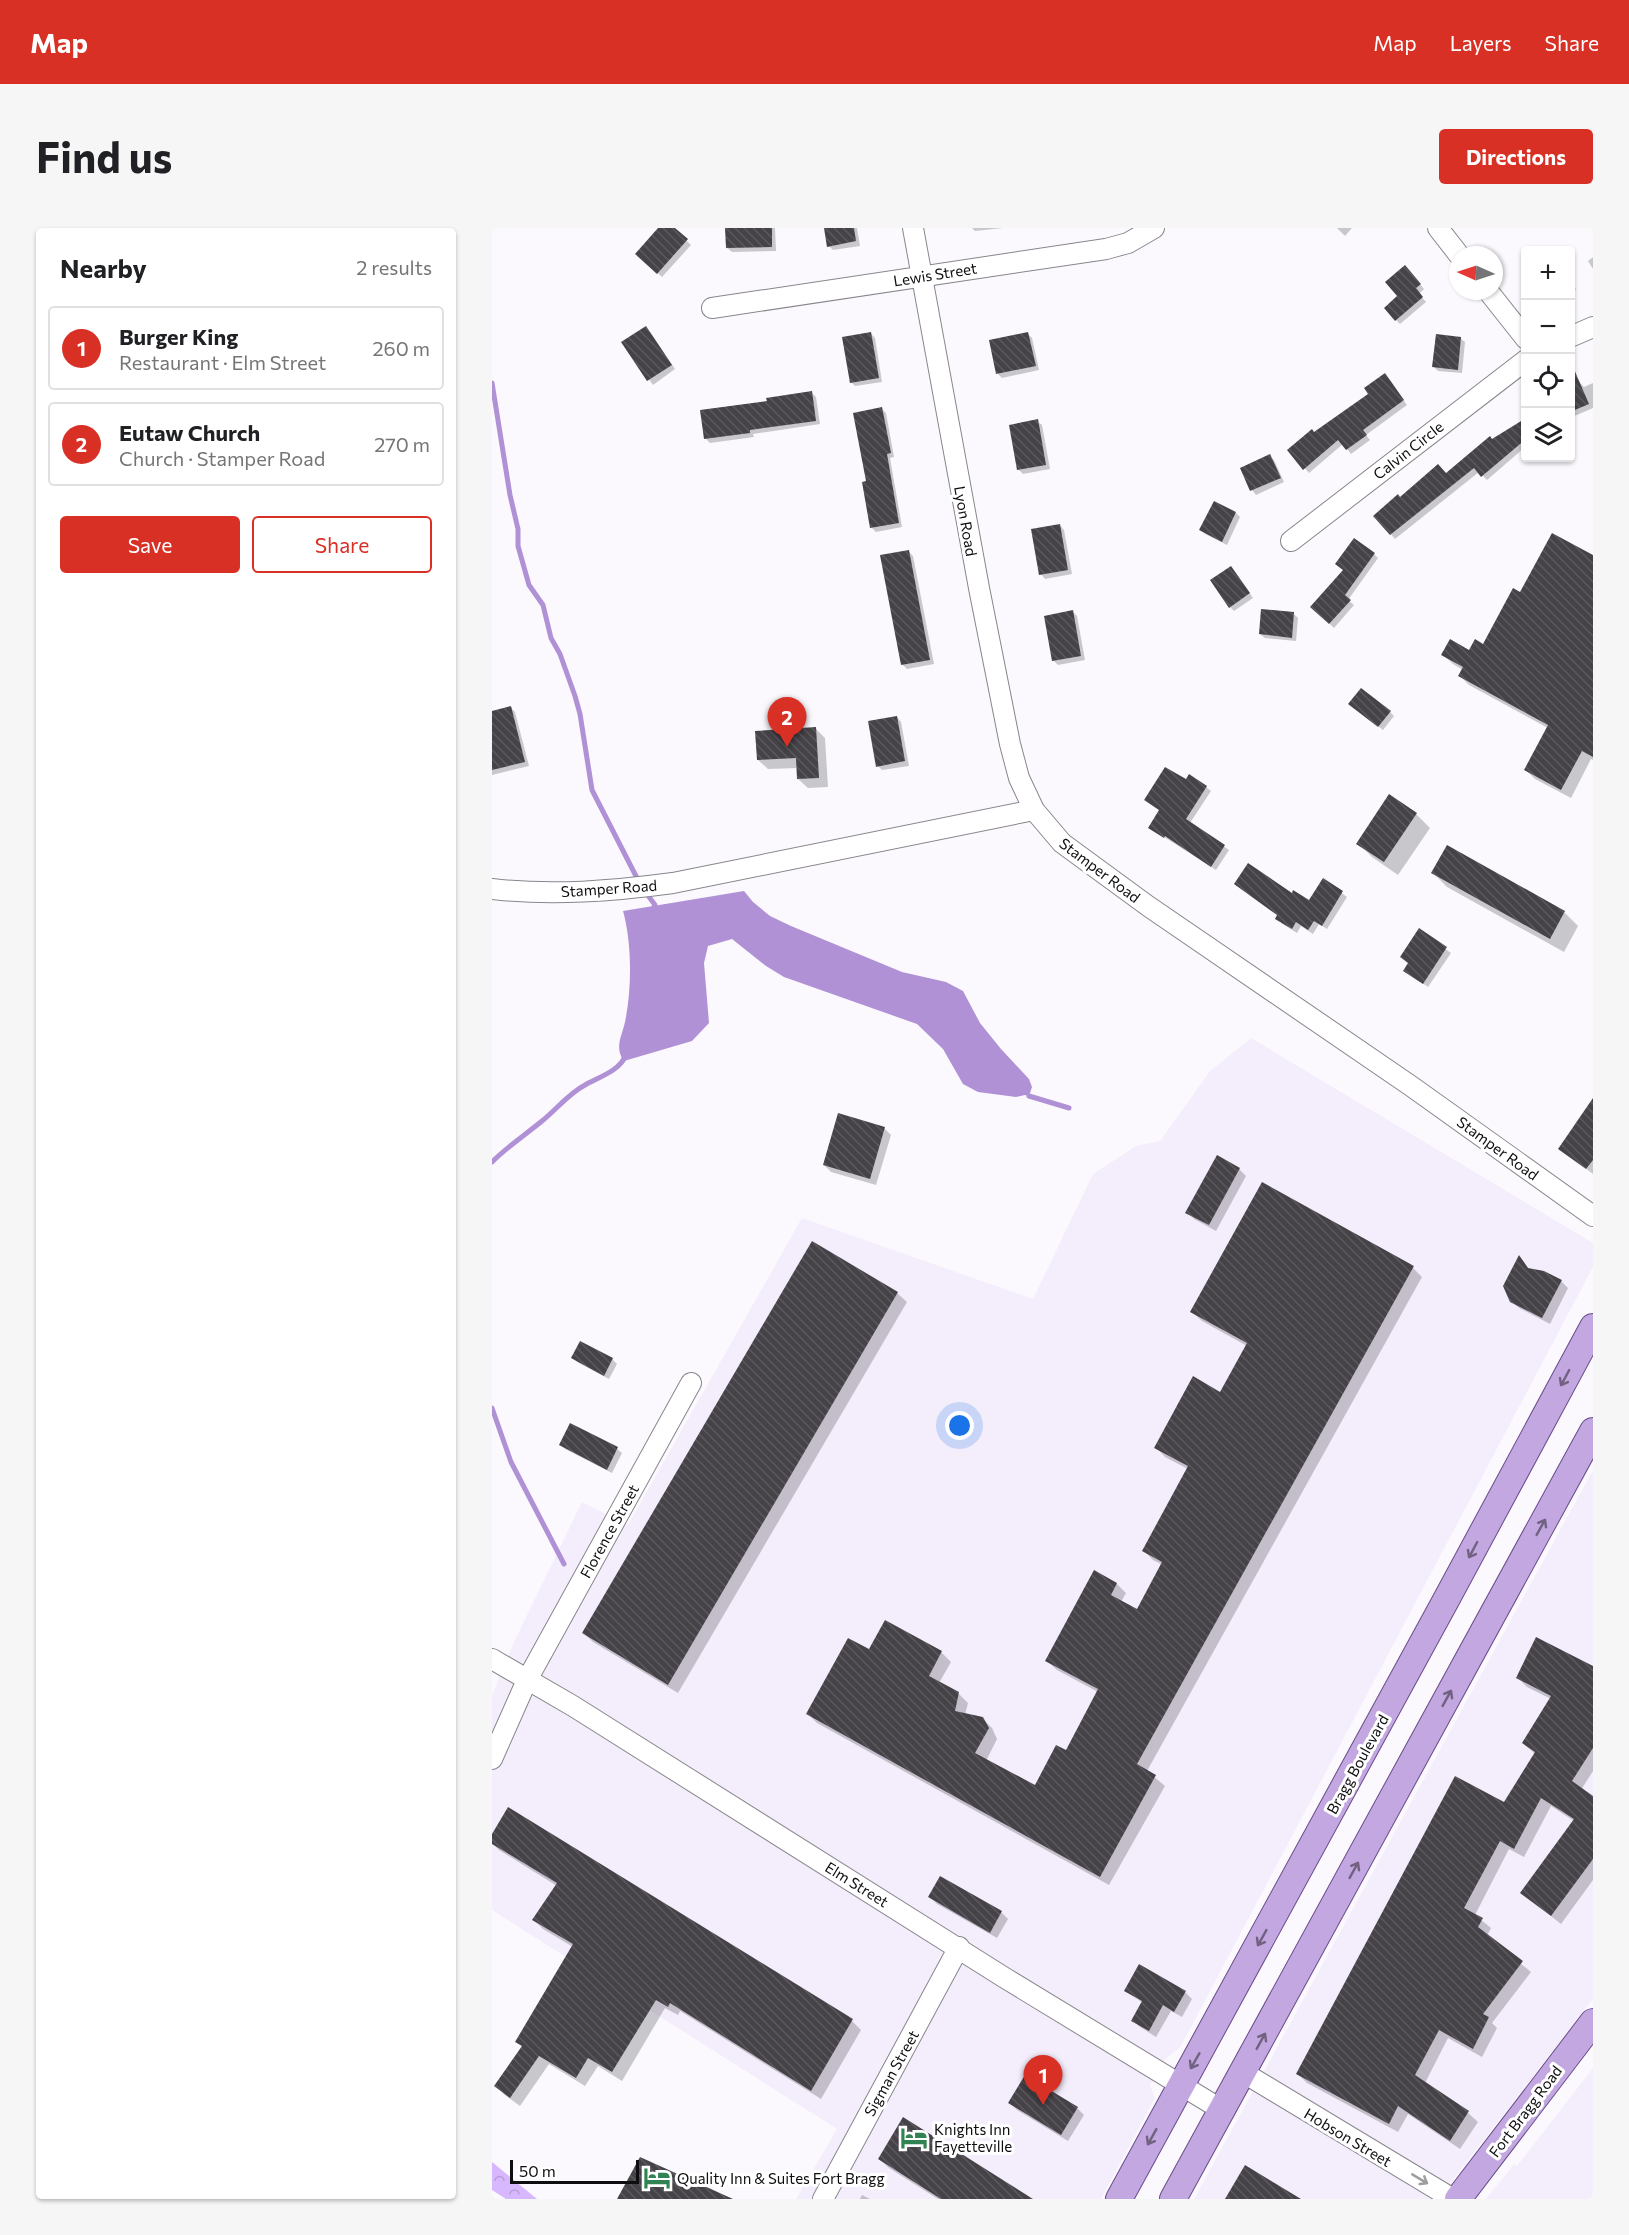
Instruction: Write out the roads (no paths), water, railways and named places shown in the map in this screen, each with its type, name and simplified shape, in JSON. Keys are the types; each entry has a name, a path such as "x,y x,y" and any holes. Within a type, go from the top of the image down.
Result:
{"main road":[{"name":"Bragg Boulevard","path":"1119,2199 1593,1327"},
{"path":"1173,2199 1244,2073 1593,1431"},
{"name":"Fort Bragg Road","path":"1458,2199 1593,2022"}],"street":[{"name":"Lyon Road","path":"913,228 1010,744 1019,778 1034,810"},
{"name":"Lewis Street","path":"712,308 1106,249 1128,243 1154,228"},
{"path":"1438,228 1453,246"},
{"path":"1495,300 1521,333"},
{"path":"1575,335 1593,327"},
{"name":"Calvin Circle","path":"1291,541 1521,364"},
{"name":"Stamper Road","path":"492,889 570,893 673,884 1034,810 1062,843 1148,906 1411,1086 1593,1216"},
{"name":"Florence Street","path":"492,1759 527,1680 691,1383"},
{"name":"Elm Street","path":"492,1659 1222,2110"},
{"name":"Sigman Street","path":"823,2199 959,1947"},
{"name":"Hobson Street","path":"1244,2073 1453,2199"}],"waterway":[{"path":"492,383 510,495 518,529 518,546 529,585 543,605 551,638 560,654 575,696 592,790 639,882"},
{"path":"644,890 655,905 653,909"},
{"path":"492,1162 573,1093 614,1069 625,1056"},
{"path":"1029,1096 1069,1108"},
{"path":"492,1408 511,1462 564,1564"}],"place":[{"name":"Eutaw Church","path":"787,747"},
{"name":"Burger King","path":"1043,2105"},
{"name":"Knights Inn Fayetteville","path":"914,2138"},
{"name":"Quality Inn & Suites Fort Bragg","path":"657,2178"}]}
